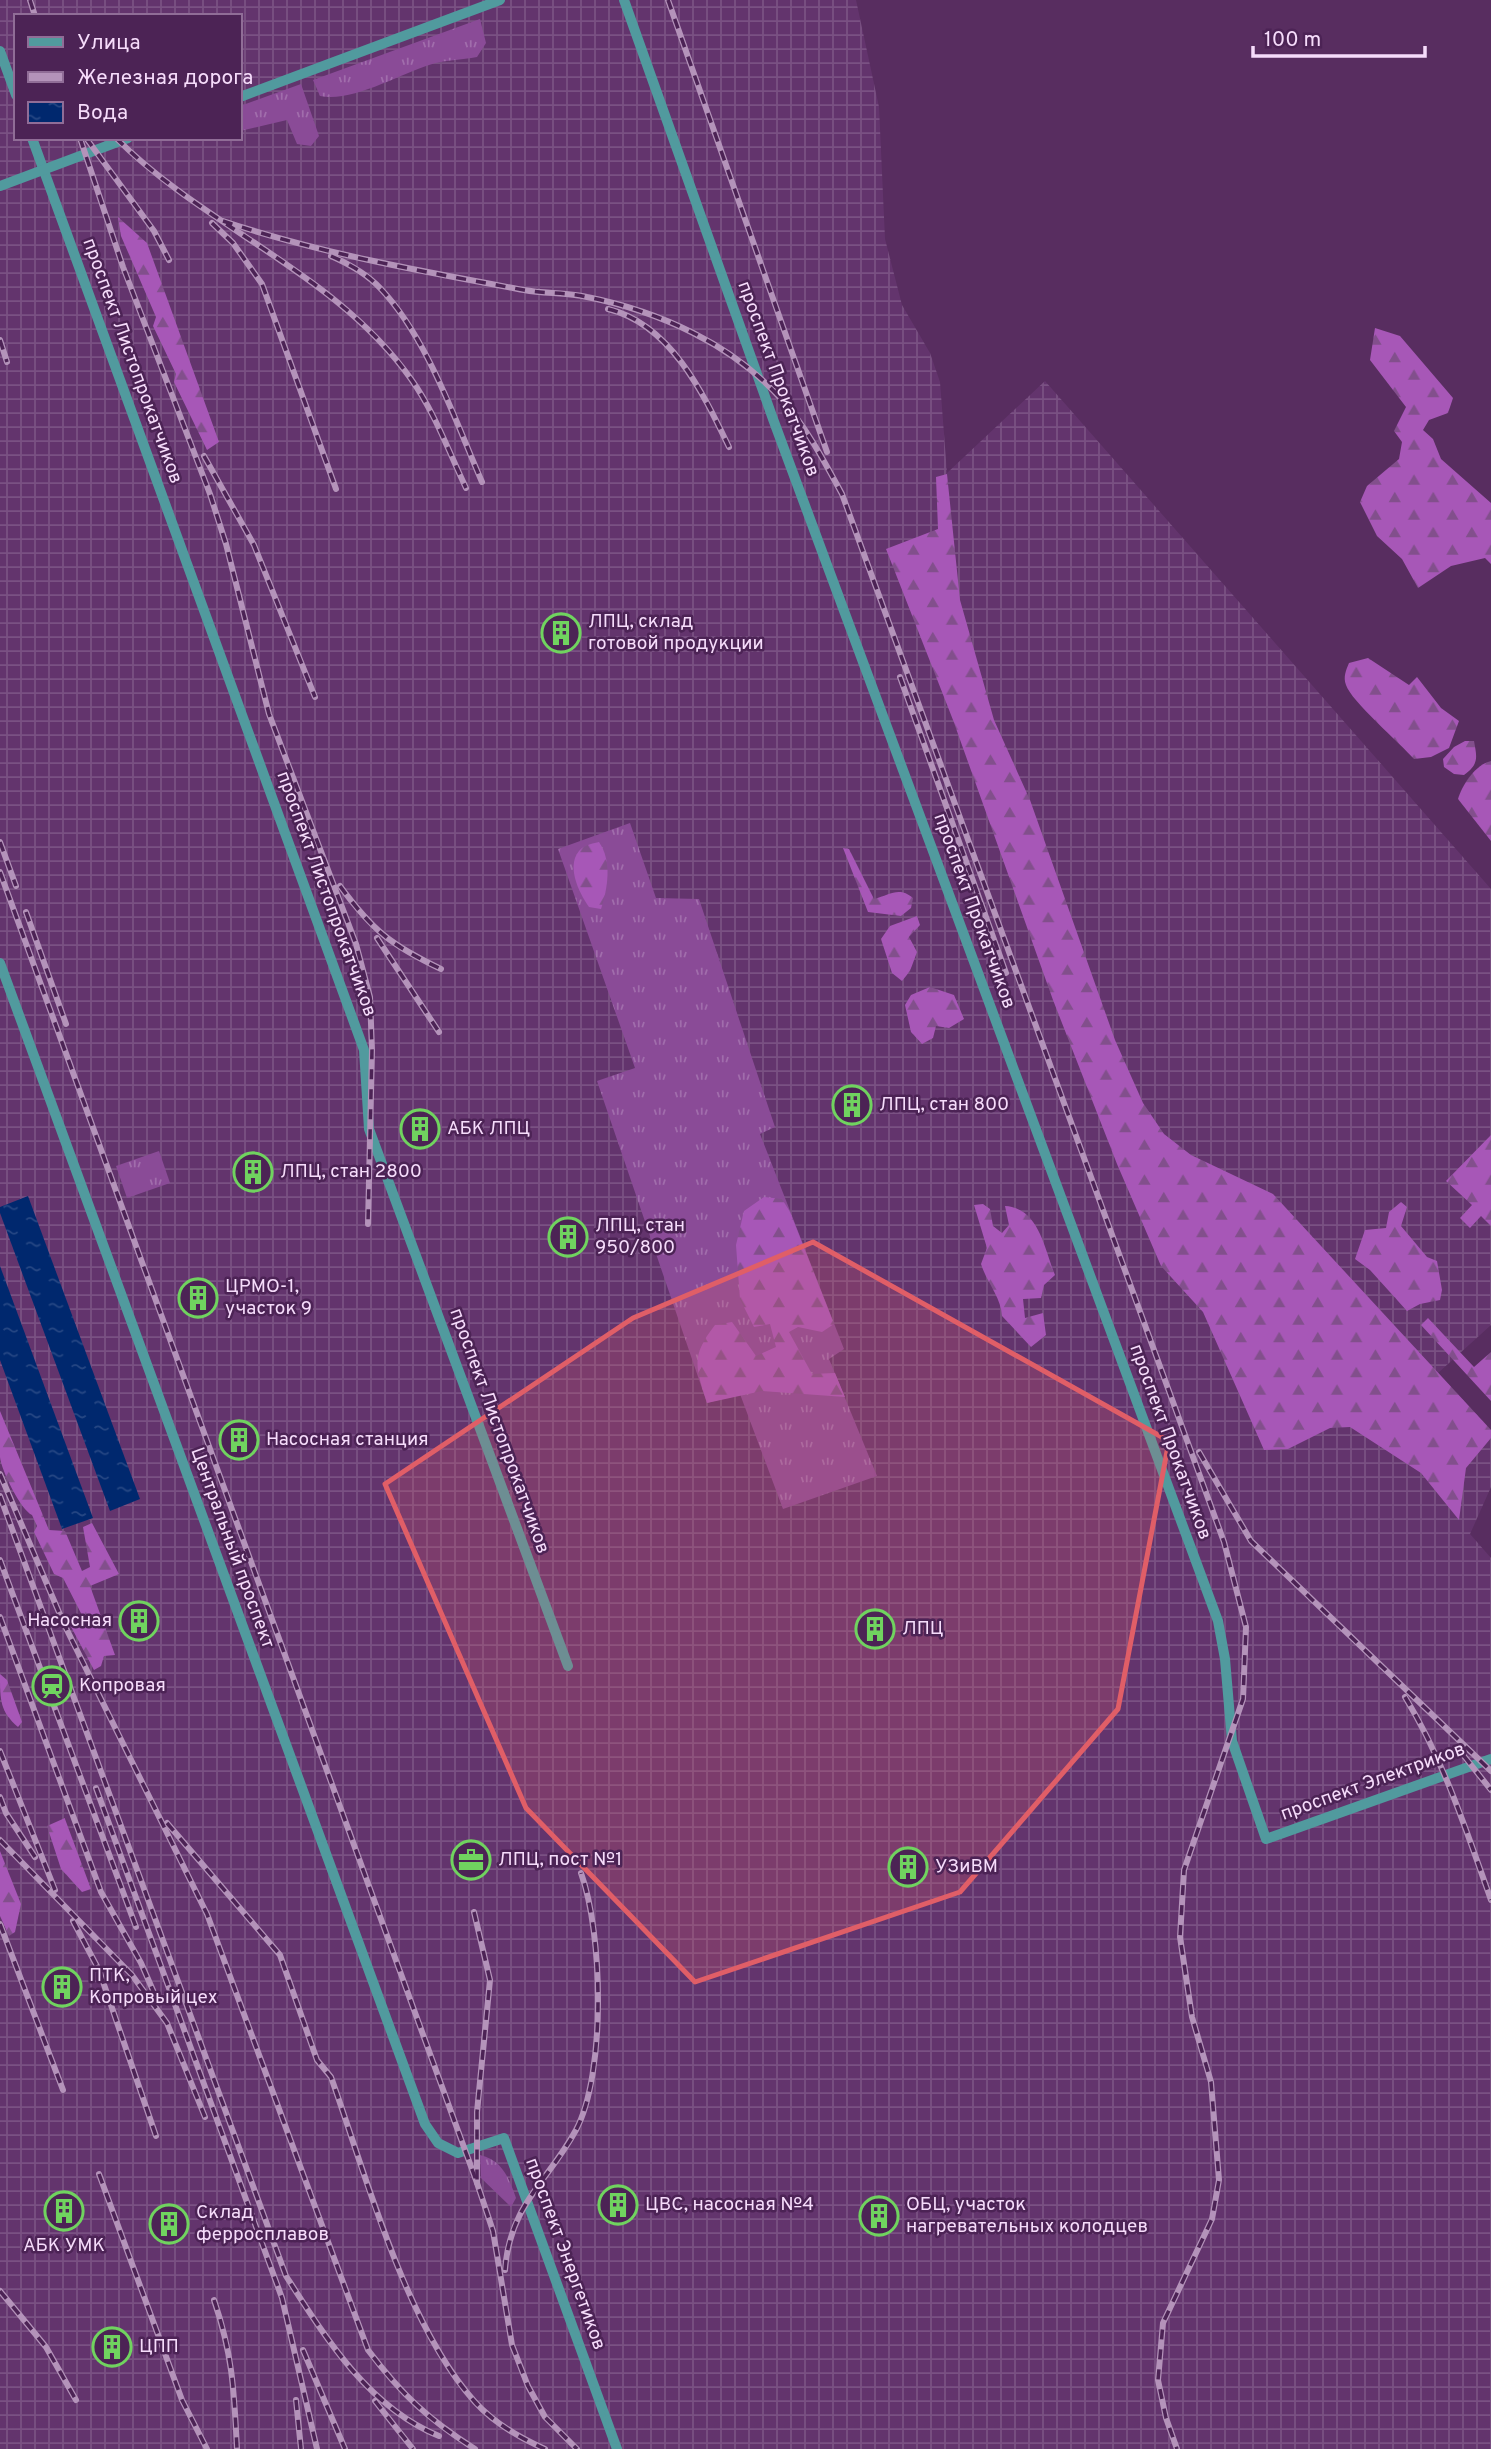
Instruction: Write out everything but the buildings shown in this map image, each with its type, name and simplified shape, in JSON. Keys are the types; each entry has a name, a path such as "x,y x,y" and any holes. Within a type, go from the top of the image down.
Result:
{"street":[{"path":"242,96 500,0"},
{"name":"проспект Прокатчиков","path":"624,0 778,432 1218,1621 1225,1659 1232,1741 1266,1839"},
{"path":"0,51 14,89"},
{"name":"проспект Листопрокатчиков","path":"33,140 364,1050 369,1129 568,1666"},
{"path":"0,186 123,140"},
{"name":"Центральный проспект","path":"0,963 421,2111 438,2143"},
{"name":"проспект Электриков","path":"1266,1839 1491,1759"},
{"name":"проспект Энергетиков","path":"438,2143 458,2153 504,2138 617,2449"}],"highlighted area":[{"path":"813,1242 1169,1441 1118,1709 960,1892 695,1982 526,1808 385,1484 633,1318"}],"shaded area":[{"path":"0,0 856,0 879,107 885,239 902,305 930,353 940,382 947,473 1045,381 1491,889 1491,1325 1438,1373 1491,1430 1491,1487 1470,1534 1491,1558 1491,2449 0,2449"}],"green space":[{"path":"480,19 486,43 477,57 429,65 360,92 332,97 320,96 313,80"},
{"path":"301,84 319,136 311,146 297,144 287,120 242,131 242,105"},
{"path":"118,217 147,243 219,442 207,450 174,382 176,374 153,326 156,317 121,236"},
{"path":"1375,328 1400,336 1453,398 1448,413 1429,420 1423,430 1433,439 1441,459 1491,503 1491,564 1485,558 1451,566 1418,588 1402,559 1377,536 1360,502 1367,486 1399,459 1402,442 1394,431 1406,407 1370,360"},
{"path":"947,474 960,600 994,720 1030,800 1115,1040 1143,1103 1164,1134 1191,1155 1273,1194 1491,1430 1491,1438 1466,1468 1459,1520 1421,1473 1350,1427 1330,1428 1288,1449 1264,1450 1203,1312 1161,1266 1117,1164 1053,1000 953,720 886,549 938,529 936,477"},
{"path":"1368,658 1409,685 1417,677 1441,708 1459,721 1449,748 1431,757 1414,759 1357,701 1346,685 1346,671 1349,663"},
{"path":"1465,741 1474,741 1475,764 1464,775 1454,774 1444,767 1443,759 1454,747"},
{"path":"1491,761 1491,841 1458,799 1470,776 1480,766"},
{"path":"630,823 656,898 699,899 775,1127 760,1134 844,1349 829,1359 877,1476 783,1509 740,1394 707,1403 597,1081 635,1068 558,849"},
{"path":"599,842 606,857 608,874 601,909 589,907 581,894 574,870 574,862 582,848"},
{"path":"843,848 849,849 874,899 894,892 908,894 913,898 911,908 901,916 868,912"},
{"path":"917,916 920,925 909,937 917,952 910,971 902,981 892,973 881,939 890,926"},
{"path":"930,987 954,995 964,1019 949,1028 936,1026 933,1038 922,1044 911,1032 905,1005 911,995"},
{"path":"1491,1135 1491,1226 1481,1216 1470,1228 1460,1218 1472,1205 1446,1181"},
{"path":"159,1151 170,1183 127,1198 116,1166"},
{"path":"764,1197 782,1199 790,1212 834,1324 822,1332 798,1327 789,1332 812,1374 835,1373 845,1397 762,1391 707,1403 698,1362 702,1346 715,1325 732,1322 756,1356 776,1347 770,1324 754,1327 740,1299 736,1245 744,1211"},
{"path":"1401,1202 1407,1207 1401,1226 1427,1257 1437,1261 1442,1290 1440,1300 1420,1304 1407,1311 1370,1270 1355,1259 1365,1230 1386,1228 1389,1212"},
{"path":"983,1204 990,1209 993,1226 1002,1233 1009,1225 1005,1206 1026,1214 1039,1231 1055,1275 1044,1285 1041,1298 1023,1299 1025,1318 1043,1313 1046,1335 1031,1347 1002,1316 981,1264 987,1248 974,1205"},
{"path":"1428,1318 1474,1367 1491,1352 1491,1401 1421,1325"},
{"path":"0,1411 49,1530 65,1531 82,1571 90,1567 83,1527 92,1523 119,1574 90,1586 115,1655 104,1656 101,1666 94,1670 69,1623 87,1625 63,1578 54,1574 34,1532 37,1526 32,1515 17,1498 4,1471 0,1457"},
{"path":"0,1674 7,1680 22,1722 18,1727 2,1705"},
{"path":"65,1818 91,1889 82,1892 61,1869 47,1826"},
{"path":"0,1851 21,1904 15,1932 9,1936 0,1916"},
{"path":"480,2155 494,2161 507,2177 516,2198 511,2207 481,2178"}],"water":[{"path":"28,1196 140,1499 110,1511 0,1213 0,1207"},
{"path":"0,1266 93,1518 62,1529 0,1360"}],"railway":[{"path":"30,0 34,14"},
{"path":"668,0 827,452"},
{"path":"81,140 123,267 210,494 226,544 269,714 356,944 370,997 372,1050 368,1224"},
{"path":"87,140 154,231 169,260"},
{"path":"118,140 151,170 190,199 346,309 380,342 419,391 466,488"},
{"path":"223,221 296,243 372,261 524,290 587,297 641,311 667,321 717,346 762,380 799,422 842,494 1224,1542 1246,1627 1243,1699 1184,1870 1180,1937 1192,2017 1211,2082 1219,2180 1212,2219 1163,2323 1158,2380 1166,2418 1177,2449"},
{"path":"212,223 233,243 262,284 336,489"},
{"path":"331,256 357,269 375,283 412,330 450,406 482,482"},
{"path":"608,309 630,317 650,330 683,364 729,447"},
{"path":"0,340 7,362"},
{"path":"204,456 254,545 315,697"},
{"path":"900,677 1006,973"},
{"path":"0,842 16,886"},
{"path":"0,872 477,2183"},
{"path":"340,886 373,926 396,944 441,969"},
{"path":"26,912 66,1024"},
{"path":"377,938 439,1032"},
{"path":"1199,1452 1251,1541 1491,1771"},
{"path":"0,1474 64,1624 207,1914 368,2350 417,2405 475,2449"},
{"path":"0,1496 286,2276 333,2346 370,2389 414,2423 439,2436"},
{"path":"0,1560 136,1927"},
{"path":"0,1617 101,1892 141,1963 155,1995"},
{"path":"1405,1697 1443,1771 1491,1900"},
{"path":"0,1751 55,1890"},
{"path":"1464,1756 1491,1790"},
{"path":"96,1788 282,2298 317,2449"},
{"path":"0,1797 6,1813 35,1857"},
{"path":"167,1823 280,1955 317,2060 331,2077 373,2202 408,2291 450,2370 475,2402 498,2423 545,2449"},
{"path":"0,1840 132,1975 167,2023 205,2117"},
{"path":"505,2270 514,2228 532,2195 576,2130 586,2105 593,2074 597,2040 597,1966 594,1931 581,1873"},
{"path":"474,1912 490,1980 477,2112 477,2183 493,2231 512,2345 528,2386 545,2417 577,2449"},
{"path":"73,1921 99,1970 156,2136"},
{"path":"0,1924 63,2090"},
{"path":"99,2174 182,2400 207,2449"},
{"path":"0,2291 46,2347 76,2400"},
{"path":"214,2300 229,2356 237,2449"},
{"path":"303,2350 345,2449"},
{"path":"296,2400 301,2449"},
{"path":"375,2401 413,2449"}],"place":[{"name":"ЛПЦ, склад готовой продукции","path":"561,633"},
{"name":"ЛПЦ, стан 800","path":"852,1105"},
{"name":"АБК ЛПЦ","path":"420,1129"},
{"name":"ЛПЦ, стан 2800","path":"253,1172"},
{"name":"ЛПЦ, стан 950/800","path":"568,1237"},
{"name":"ЦРМО-1, участок 9","path":"198,1298"},
{"name":"Насосная станция","path":"239,1440"},
{"name":"Насосная","path":"139,1621"},
{"name":"ЛПЦ","path":"875,1629"},
{"name":"Копровая","path":"52,1686"},
{"name":"ЛПЦ, пост №1","path":"471,1860"},
{"name":"УЗиВМ","path":"908,1867"},
{"name":"ПТК, Копровый цех","path":"62,1987"},
{"name":"ЦВС, насосная №4","path":"618,2205"},
{"name":"АБК УМК","path":"64,2211"},
{"name":"ОБЦ, участок нагревательных колодцев","path":"879,2216"},
{"name":"Склад ферросплавов","path":"169,2224"},
{"name":"ЦПП","path":"112,2347"}]}
